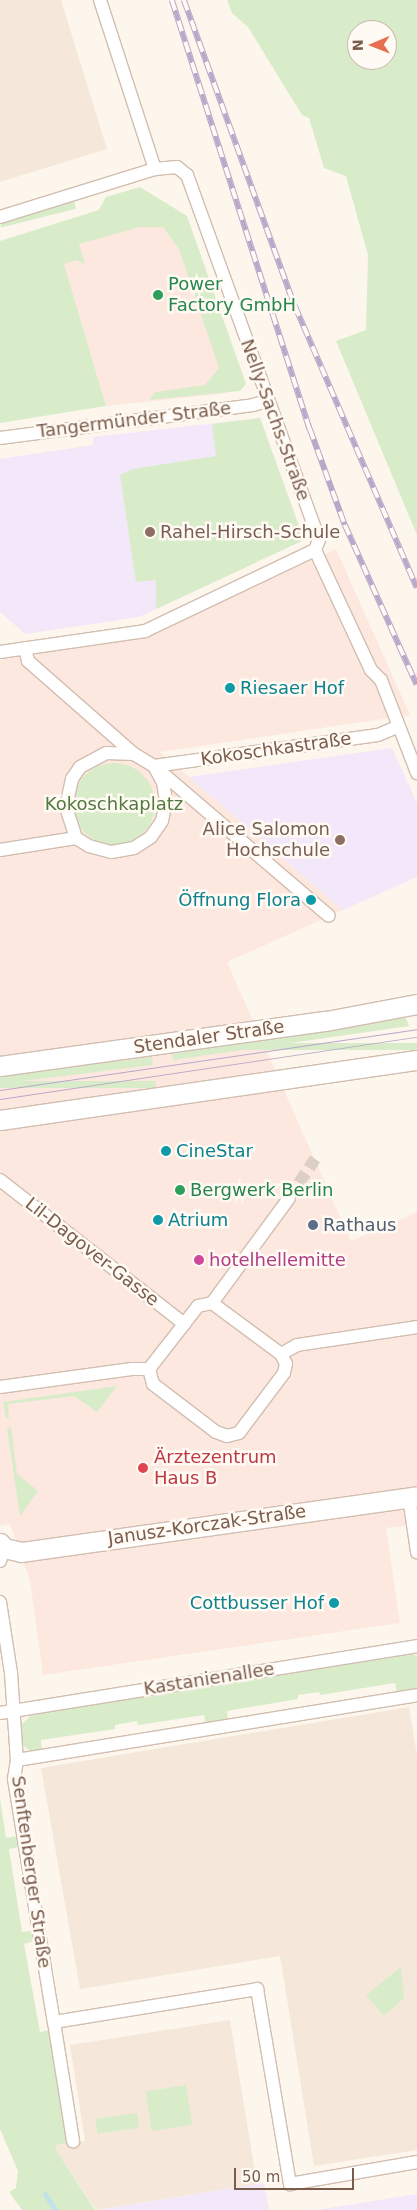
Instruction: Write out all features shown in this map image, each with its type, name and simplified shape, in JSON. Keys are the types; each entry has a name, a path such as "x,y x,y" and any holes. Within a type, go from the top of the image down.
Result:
{"main road":[{"name":"Stendaler Straße","path":"0,1066 326,1021 417,1004"},
{"path":"0,1120 417,1060"},
{"name":"Janusz-Korczak-Straße","path":"1,1551 20,1552 413,1496"}],"street":[{"path":"100,0 155,169"},
{"name":"Nelly-Sachs-Straße","path":"0,217 155,169 177,167 187,175 267,401 319,540 315,550 370,670 381,680 393,707 397,728 417,773"},
{"name":"Tangermünder Straße","path":"0,438 253,405 267,401"},
{"path":"0,652 145,631 315,550"},
{"path":"25,648 28,661 134,754 154,766 330,916"},
{"name":"Kokoschkastraße","path":"154,766 378,734 397,728"},
{"path":"76,838 66,807 72,779 80,767 106,753 134,754"},
{"path":"0,850 76,838 90,846 111,852 134,848 151,837 162,821 166,802 163,782 154,766"},
{"name":"Lil-Dagover-Gasse","path":"0,1180 184,1324"},
{"path":"212,1303 281,1354 286,1364 284,1373 240,1434 227,1436 216,1432 152,1384 149,1370 198,1306 212,1303 289,1198"},
{"path":"281,1354 297,1345 417,1327"},
{"path":"0,1387 132,1369 149,1370"},
{"path":"413,1496 417,1552"},
{"name":"Senftenberger Straße","path":"0,1602 6,1712 17,1760 14,1779 73,2141"},
{"name":"Kastanienallee","path":"6,1712 417,1646"},
{"path":"17,1760 417,1695"},
{"path":"54,2022 257,1988 290,2184 417,2162"}],"shaded area":[{"path":"0,0 61,0 107,149 0,182"},
{"path":"167,202 227,393 106,406 56,237"},
{"name":"Rahel-Hirsch-Schule","path":"260,418 304,540 139,617 25,634 0,612 0,459 93,445 93,437"},
{"path":"336,549 410,715 160,752 343,910 227,962 351,1241 417,1212 417,1524 386,1528 400,1623 43,1675 30,1580 10,1524 0,1526 0,660 148,636"},
{"name":"Alice Salomon Hochschule","path":"392,748 417,803 417,877 343,910 189,777"},
{"path":"409,1707 417,1755 417,2150 314,2166 280,1956 80,1989 41,1768"},
{"path":"230,2020 257,2184 96,2210 57,2153 56,2145 85,2141 70,2045"},
{"path":"264,2183 269,2210 98,2210 257,2184"},
{"path":"417,2194 417,2210 316,2210"}],"green space":[{"path":"227,0 417,0 417,535 336,341 366,330 368,255 346,176 324,168 309,118 302,115 248,27 232,13"},
{"path":"140,187 187,216 246,384 240,391 149,400 155,392 205,385 219,368 179,249 163,227 140,227 79,244 85,264 76,260 64,264 106,406 0,423 0,241 99,210 106,197"},
{"path":"74,201 76,209 1,227 0,219"},
{"path":"260,418 304,540 156,609 156,580 136,582 120,475 133,469 216,456 212,424"},
{"name":"Kokoschkaplatz","path":"114,763 130,766 143,775 152,788 155,804 152,820 143,833 130,842 114,845 98,842 85,833 76,820 73,804 76,788 85,775 98,766"},
{"path":"404,1013 409,1026 173,1060 172,1054 337,1030"},
{"path":"172,1043 417,1043 417,1050 172,1050"},
{"path":"152,1057 153,1065 0,1084 0,1076"},
{"path":"0,1081 156,1081 156,1088 0,1088"},
{"path":"117,1386 97,1412 74,1396 8,1404 9,1418 6,1418 3,1402"},
{"path":"11,1427 17,1474 38,1491 20,1516 7,1428"},
{"path":"413,1654 417,1656 417,1689 397,1693 395,1683 320,1695 319,1692 298,1695 298,1699 227,1711 228,1721 206,1724 204,1715 138,1725 137,1721 115,1725 115,1729 41,1740 42,1751 30,1751 21,1744 21,1725 31,1715"},
{"path":"0,1799 6,1838 17,1836 19,1847 9,1849 22,1932 32,1931 34,1941 24,1944 40,2032 49,2030 72,2143 56,2145 57,2152 95,2210 22,2210 9,2192 16,2188 18,2171 0,2129"},
{"path":"401,1967 404,1998 384,2016 366,1995"},
{"path":"186,2085 192,2125 152,2131 146,2091"},
{"path":"137,2113 139,2128 97,2134 95,2119"}],"waterway":[{"path":"45,2194 55,2210"}],"tunnel":[{"path":"289,1198 315,1159"}],"tram line":[{"path":"0,1090 417,1029"},
{"path":"0,1099 417,1037"}],"railway":[{"path":"172,0 310,429 345,525 417,685"},
{"path":"184,0 295,306 417,588"}],"place":[{"name":"Power Factory GmbH","path":"158,295"},
{"name":"Rahel-Hirsch-Schule","path":"150,532"},
{"name":"Riesaer Hof","path":"230,688"},
{"name":"Alice Salomon Hochschule","path":"340,840"},
{"name":"Öffnung Flora","path":"311,900"},
{"name":"CineStar","path":"166,1151"},
{"name":"Bergwerk Berlin","path":"180,1190"},
{"name":"Atrium","path":"158,1220"},
{"name":"Rathaus","path":"313,1225"},
{"name":"hotelhellemitte","path":"199,1260"},
{"name":"Ärztezentrum Haus B","path":"143,1468"},
{"name":"Cottbusser Hof","path":"334,1603"}]}
